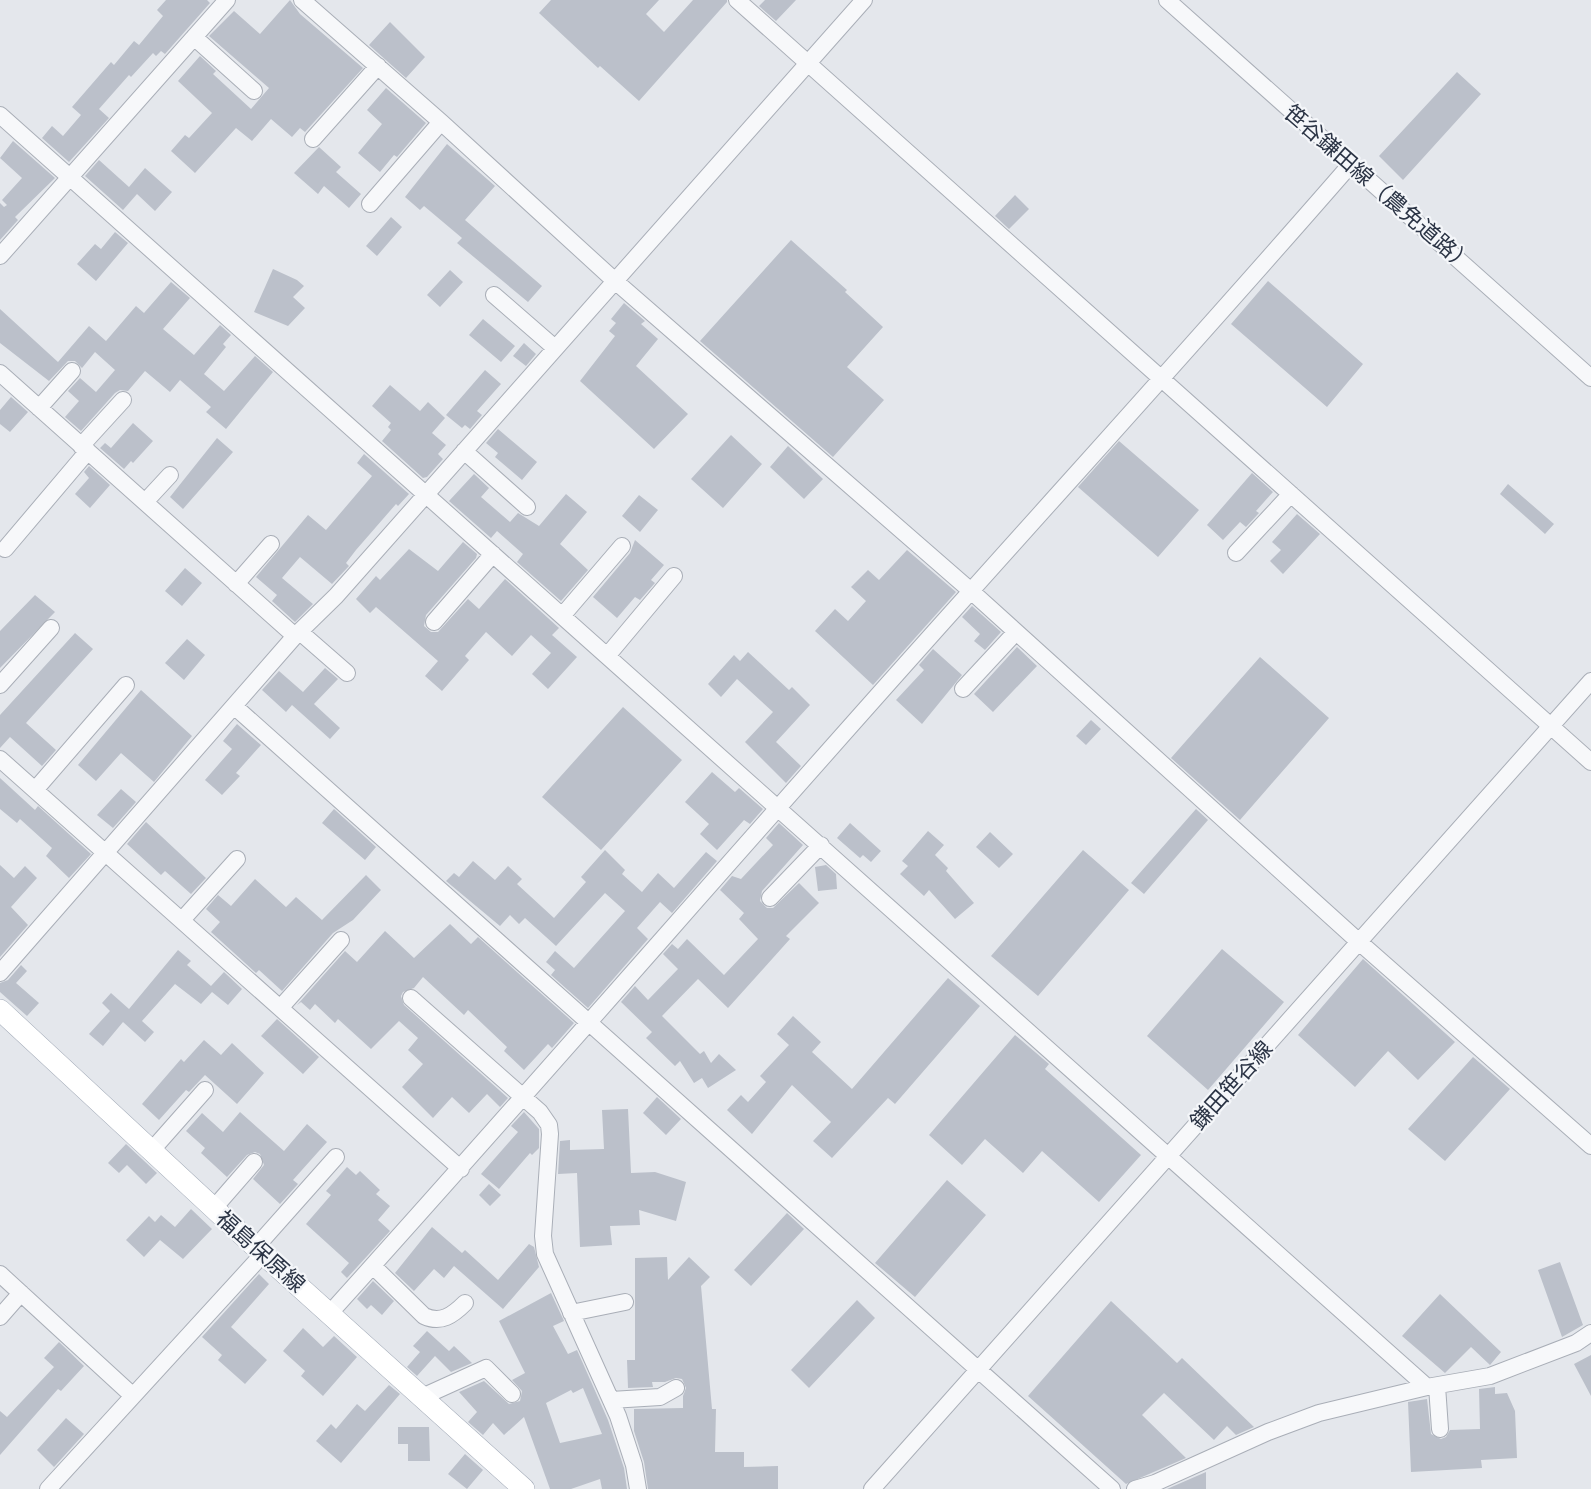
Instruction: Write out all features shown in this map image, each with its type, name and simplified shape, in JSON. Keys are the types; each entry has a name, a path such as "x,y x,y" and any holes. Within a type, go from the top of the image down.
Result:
{"main road":[{"name":"福島保原線","path":"0,1010 259,1250 524,1489"}],"street":[{"path":"0,256 227,0"},
{"path":"302,0 615,280 970,591 1358,941 1591,1146"},
{"path":"737,0 1591,762"},
{"path":"0,974 297,634 336,596 864,0"},
{"name":"笹谷鎌田線（農免道路）","path":"1167,0 1591,378"},
{"path":"194,37 254,91"},
{"path":"313,139 378,66"},
{"path":"0,115 1168,1156 1432,1386 1440,1429"},
{"path":"370,204 441,122"},
{"path":"330,1313 590,1024 970,591 1163,380 1351,164"},
{"path":"494,295 555,348"},
{"path":"39,408 72,371"},
{"path":"2,380 85,448 236,584 347,673"},
{"path":"5,549 123,399"},
{"path":"464,451 527,507"},
{"path":"145,502 170,475"},
{"path":"1236,553 1291,494"},
{"path":"236,584 271,544"},
{"path":"562,616 621,546"},
{"path":"434,622 493,554"},
{"path":"607,656 674,576"},
{"path":"0,685 51,628"},
{"path":"963,689 1016,632"},
{"name":"鎌田笹谷線","path":"872,1489 1591,681"},
{"path":"35,790 126,686"},
{"path":"234,706 1112,1489"},
{"path":"0,759 461,1169"},
{"path":"770,898 820,845"},
{"path":"182,920 237,859"},
{"path":"281,1008 341,940"},
{"path":"411,998 540,1112 550,1129 543,1243 547,1261 611,1400 634,1465 638,1489"},
{"path":"152,1150 205,1090"},
{"path":"48,1489 133,1396 259,1250 336,1156"},
{"path":"214,1208 254,1162"},
{"path":"373,1266 424,1316 433,1320 447,1317 465,1303"},
{"path":"0,1274 133,1396"},
{"path":"0,1317 21,1293"},
{"path":"572,1313 625,1302"},
{"path":"1135,1489 1159,1485 1268,1432 1319,1413 1503,1372 1576,1343 1591,1333"},
{"path":"422,1396 486,1368 513,1394"},
{"path":"611,1400 660,1397 676,1388"}],"building":[{"path":"166,0 207,0 210,3 165,54 161,51 156,56 153,53 131,77 129,75 99,109 109,118 69,162 42,138 52,126 63,136 81,115 72,107 111,62 114,65 134,41 139,45 163,16 157,10"},
{"path":"290,0 300,14 363,68 305,132 300,128 292,137 271,119 252,141 236,128 195,173 171,151 185,135 189,138 212,113 178,81 200,56 216,71 213,74 251,109 269,88 209,36 234,11 260,34"},
{"path":"551,0 659,0 646,14 664,32 693,0 727,0 727,2 639,101 600,66 598,68 539,13"},
{"path":"765,0 796,0 776,21 759,6"},
{"path":"390,22 425,57 406,78 369,45"},
{"path":"1457,72 1481,94 1403,180 1379,156"},
{"path":"386,88 426,123 397,157 394,155 380,172 358,153 382,124 367,110"},
{"path":"13,141 55,178 15,217 18,220 0,240 0,203 4,207 7,205 2,200 22,178 0,158"},
{"path":"447,144 495,186 465,220 542,286 528,302 457,243 462,238 424,206 420,210 405,197"},
{"path":"319,147 341,167 336,172 361,194 349,208 324,186 318,194 294,173"},
{"path":"99,160 129,187 145,168 172,192 155,211 137,194 123,210 85,176"},
{"path":"1015,195 1029,209 1009,229 995,216"},
{"path":"391,217 402,227 377,256 366,246"},
{"path":"115,232 128,243 96,281 77,264 95,244 101,249"},
{"path":"791,240 847,290 845,292 883,327 847,367 884,400 833,457 700,341"},
{"path":"273,269 297,280 304,286 293,297 305,308 288,326 254,312"},
{"path":"450,270 463,282 440,307 427,295"},
{"path":"1268,281 1363,364 1327,407 1231,324"},
{"path":"171,282 190,298 163,329 194,355 220,325 231,335 223,344 226,347 204,374 224,391 255,356 273,372 226,429 206,412 211,407 180,380 170,392 145,371 128,391 120,390 115,393 81,431 65,417 79,401 68,391 80,378 96,392 115,370 95,352 82,368 75,361 68,361 49,381 0,343 0,309 58,362 89,326 106,341 136,306 144,313"},
{"path":"624,303 645,321 641,324 658,339 636,366 688,414 654,449 580,381 615,336 609,331 616,323 611,319"},
{"path":"483,319 515,346 501,362 469,335"},
{"path":"524,343 536,354 526,366 513,356"},
{"path":"485,370 501,384 477,411 482,415 470,429 465,425 462,428 446,415"},
{"path":"390,385 420,411 428,402 445,418 432,433 446,445 438,454 443,459 427,477 423,478 382,441 391,430 388,427 391,423 372,406"},
{"path":"11,397 28,412 10,432 0,424 0,410"},
{"path":"133,423 153,441 133,463 131,461 124,469 100,448 105,443 111,448"},
{"path":"498,429 537,462 522,480 495,457 498,453 486,443"},
{"path":"731,435 762,464 723,508 691,479"},
{"path":"217,438 233,452 183,509 170,497"},
{"path":"1119,441 1199,510 1158,557 1078,487"},
{"path":"788,446 823,479 804,499 770,467"},
{"path":"364,454 409,494 398,506 396,504 356,550 346,563 349,566 332,584 300,557 282,578 313,604 295,622 272,601 277,595 256,577 308,515 326,530 372,476 357,463"},
{"path":"89,466 110,485 90,508 75,494 89,478 84,472"},
{"path":"1252,473 1273,492 1256,511 1259,513 1246,527 1240,522 1223,540 1207,525"},
{"path":"474,474 489,488 481,497 510,522 518,513 539,526 566,494 587,512 560,544 588,570 561,601 517,562 523,554 497,531 491,538 449,501"},
{"path":"1508,484 1554,524 1545,534 1500,494"},
{"path":"639,495 658,510 640,532 622,516"},
{"path":"1297,514 1320,534 1283,574 1270,561 1281,550 1272,542"},
{"path":"635,540 664,565 651,580 655,583 640,600 635,597 617,618 593,597 630,553"},
{"path":"463,542 477,554 476,558 426,615 424,626 431,632 438,632 468,599 479,609 505,579 559,628 552,635 577,657 548,689 532,674 551,653 531,635 512,656 486,632 465,656 469,660 442,691 425,676 438,661 376,607 370,613 356,599 376,576 380,580 409,549 438,571"},
{"path":"907,550 956,592 873,685 815,631 835,609 848,621 866,601 851,587 868,570 879,580"},
{"path":"185,568 202,583 182,606 165,591"},
{"path":"35,595 55,612 0,668 0,631"},
{"path":"972,606 1001,632 985,650 974,641 980,634 962,617"},
{"path":"75,633 93,649 26,723 56,750 42,766 10,737 0,748 0,715"},
{"path":"187,639 205,655 184,680 165,663"},
{"path":"1017,647 1037,666 993,712 974,694"},
{"path":"933,649 962,675 922,724 896,700 924,670 919,665"},
{"path":"748,652 789,690 792,687 810,705 776,742 801,766 786,783 745,742 773,712 737,679 721,697 708,684 734,655 740,661"},
{"path":"1260,657 1329,718 1240,820 1171,758"},
{"path":"325,668 338,679 314,704 340,728 330,739 292,705 286,712 262,690 279,671 303,692"},
{"path":"141,690 192,736 154,782 121,753 96,781 78,765"},
{"path":"623,707 682,760 601,850 542,797"},
{"path":"1091,720 1101,729 1086,745 1076,736"},
{"path":"237,724 261,745 236,773 240,776 222,795 205,780 232,749 223,741"},
{"path":"712,772 735,792 739,788 763,809 750,824 744,820 717,850 700,834 709,824 685,802"},
{"path":"0,778 35,810 38,806 91,854 69,878 46,856 52,848 20,819 17,823 0,809"},
{"path":"121,789 136,802 113,828 97,815"},
{"path":"334,809 376,847 365,860 322,823"},
{"path":"1196,809 1208,820 1144,894 1131,883"},
{"path":"146,822 206,878 191,894 165,871 161,875 127,844"},
{"path":"779,823 803,845 762,891 760,901 767,908 773,908 799,883 819,903 786,936 790,939 728,1008 698,979 662,1016 700,1054 704,1051 711,1063 719,1054 736,1070 708,1088 702,1078 694,1083 680,1061 675,1066 646,1038 652,1032 621,1002 635,986 648,1000 678,969 663,954 672,944 678,949 687,939 724,975 758,939 739,919 744,913 720,890 732,876 741,879 773,845 766,838"},
{"path":"850,823 881,851 871,862 863,855 860,858 837,838"},
{"path":"928,831 944,845 935,855 948,868 946,871 974,903 955,919 929,890 924,896 900,874 908,866 902,861"},
{"path":"990,832 1013,854 999,868 976,847"},
{"path":"605,850 625,870 622,874 642,892 658,873 674,888 706,852 717,861 672,913 660,902 637,928 648,939 588,1008 551,975 555,970 546,962 555,951 574,968 625,911 605,893 556,946 525,918 519,924 510,915 500,926 446,881 454,873 459,877 473,861 495,880 508,866 522,879 517,884 554,918 586,882 581,877"},
{"path":"1083,850 1129,890 1038,996 991,956"},
{"path":"0,865 14,878 25,866 37,878 11,907 28,925 0,957"},
{"path":"826,865 836,874 837,889 818,891 815,867"},
{"path":"366,875 381,890 353,920 333,933 282,991 259,970 256,973 211,932 220,922 206,909 218,895 231,906 255,879 286,907 296,897 322,920"},
{"path":"450,924 471,944 478,937 574,1023 552,1048 548,1044 524,1070 504,1051 507,1047 468,1010 464,1015 423,977 414,988 403,992 401,996 404,1005 508,1098 500,1107 487,1094 469,1113 452,1097 433,1118 402,1087 423,1064 408,1050 418,1038 399,1021 371,1049 338,1019 335,1023 315,1004 310,1010 301,1002 297,1005 345,951 357,962 385,931 414,958"},
{"path":"1222,949 1284,1002 1208,1090 1147,1036"},
{"path":"178,950 191,961 187,965 211,986 224,972 242,989 228,1005 212,992 201,1004 175,984 142,1021 154,1032 145,1042 123,1022 103,1046 89,1034 110,1011 102,1003 111,993 129,1009"},
{"path":"1363,959 1455,1042 1418,1080 1388,1051 1355,1087 1298,1035"},
{"path":"21,965 27,971 16,983 39,1003 27,1016 0,992 0,983 8,980"},
{"path":"948,978 980,1006 895,1104 888,1098 832,1158 813,1141 831,1122 792,1085 752,1134 727,1110 741,1095 748,1102 766,1082 760,1076 789,1045 777,1034 793,1016 821,1042 812,1052 852,1089"},
{"path":"277,1019 319,1057 303,1074 261,1036"},
{"path":"1015,1035 1049,1064 1045,1069 1141,1155 1099,1202 1042,1151 1023,1173 985,1139 962,1165 929,1135"},
{"path":"204,1040 221,1055 232,1043 264,1073 237,1104 205,1075 189,1092 186,1090 159,1120 142,1104 181,1059 184,1062"},
{"path":"1473,1057 1510,1089 1445,1161 1408,1129"},
{"path":"657,1097 681,1119 666,1135 643,1113"},
{"path":"628,1109 631,1173 655,1172 686,1182 676,1221 639,1210 640,1225 610,1226 612,1245 580,1247 577,1173 558,1174 560,1141 570,1140 570,1150 604,1149 602,1110"},
{"path":"240,1112 284,1151 307,1124 327,1142 293,1180 298,1184 280,1204 253,1179 264,1165 260,1154 255,1152 247,1155 227,1177 201,1153 205,1148 186,1131 202,1113 223,1132"},
{"path":"524,1112 539,1129 539,1148 532,1155 530,1153 499,1189 481,1174 518,1132 511,1126"},
{"path":"126,1144 157,1173 146,1184 127,1165 119,1173 108,1163"},
{"path":"347,1167 356,1175 360,1171 380,1190 376,1194 390,1206 378,1220 390,1231 347,1278 341,1272 349,1263 306,1224 331,1195 326,1191"},
{"path":"947,1180 986,1215 915,1297 875,1263"},
{"path":"489,1184 501,1195 490,1206 479,1195"},
{"path":"191,1209 212,1229 183,1259 160,1240 144,1257 126,1240 149,1216 155,1222 161,1215 175,1227"},
{"path":"787,1213 804,1229 751,1286 734,1270"},
{"path":"432,1227 462,1253 465,1250 498,1280 529,1244 534,1247 539,1267 503,1309 454,1266 444,1278 434,1269 414,1291 395,1273"},
{"path":"667,1257 668,1280 689,1257 710,1277 701,1286 712,1409 716,1409 715,1452 744,1452 744,1467 778,1466 778,1489 648,1489 644,1462 634,1431 634,1409 683,1408 686,1388 682,1379 676,1378 665,1382 652,1382 653,1387 628,1388 627,1360 635,1360 635,1258"},
{"path":"1560,1262 1583,1325 1562,1337 1538,1270"},
{"path":"259,1274 269,1284 231,1327 267,1360 245,1384 218,1360 222,1355 202,1337"},
{"path":"373,1281 394,1301 382,1315 371,1305 367,1309 357,1299"},
{"path":"551,1293 564,1321 553,1326 568,1354 577,1350 608,1420 624,1468 627,1489 602,1489 600,1479 571,1489 550,1489 524,1417 504,1435 493,1423 483,1435 468,1422 477,1412 459,1392 484,1381 509,1404 520,1401 522,1391 512,1380 525,1373 499,1321","holes":["583,1388 602,1434 560,1443 546,1403 571,1390 573,1393"]},
{"path":"1440,1294 1501,1352 1490,1365 1471,1347 1445,1373 1402,1336"},
{"path":"857,1300 875,1318 809,1388 791,1370"},
{"path":"1111,1301 1177,1363 1182,1358 1254,1427 1236,1435 1227,1426 1214,1440 1164,1393 1142,1415 1186,1458 1126,1484 1028,1396"},
{"path":"303,1328 323,1347 334,1336 357,1357 323,1396 301,1376 305,1371 283,1351"},
{"path":"427,1331 449,1351 454,1346 472,1363 451,1372 435,1356 417,1376 407,1367 420,1352 413,1346"},
{"path":"59,1342 84,1366 61,1391 58,1389 0,1455 0,1411 7,1417 54,1367 44,1358"},
{"path":"1591,1355 1591,1396 1574,1364"},
{"path":"389,1385 400,1394 341,1463 316,1441 331,1424 336,1429 357,1404 365,1411"},
{"path":"1495,1387 1495,1394 1507,1393 1515,1411 1517,1458 1481,1460 1482,1468 1411,1472 1408,1402 1427,1399 1431,1434 1441,1439 1446,1437 1450,1430 1480,1429 1479,1389"},
{"path":"66,1418 84,1434 54,1467 37,1450"},
{"path":"398,1427 429,1427 430,1461 408,1461 408,1444 398,1444"},
{"path":"465,1454 483,1470 467,1489 448,1474"},
{"path":"1206,1472 1206,1489 1167,1489"}]}
